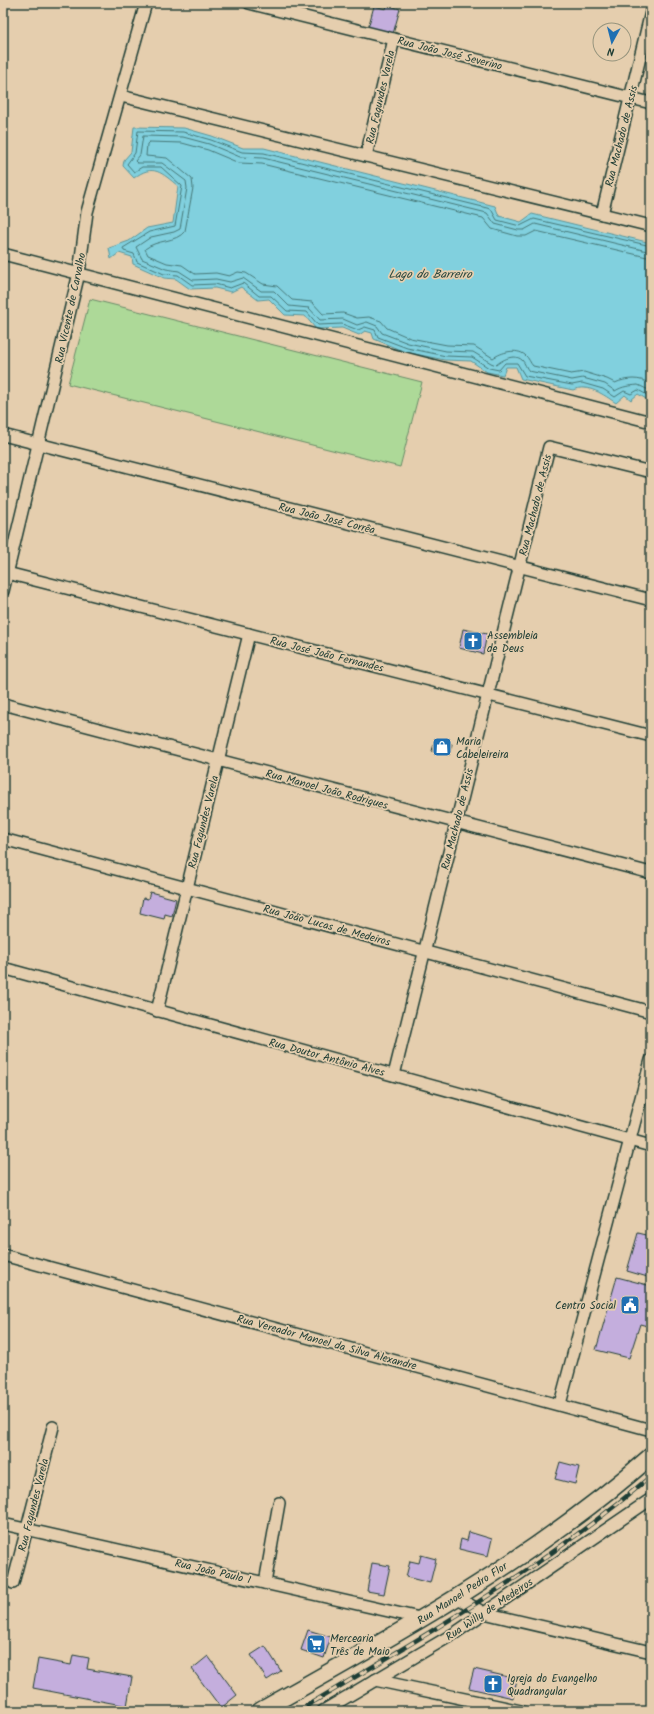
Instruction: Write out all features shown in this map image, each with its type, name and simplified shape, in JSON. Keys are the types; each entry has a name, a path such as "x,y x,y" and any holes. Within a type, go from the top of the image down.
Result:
{"main road":[{"name":"Rua Manoel Pedro Flor","path":"260,1711 424,1619 458,1598 587,1508 651,1456"}],"street":[{"name":"Rua Vicente de Carvalho","path":"3,591 5,573 39,444 79,273 87,212 121,96 146,3"},
{"name":"Rua João José Severino","path":"249,3 651,103"},
{"name":"Rua Machado de Assis","path":"602,214 651,12"},
{"name":"Rua Fagundes Varela","path":"366,156 394,38"},
{"path":"121,96 651,226"},
{"path":"3,254 651,422"},
{"name":"Rua João José Corrêa","path":"3,435 651,600"},
{"name":"Rua Machado de Assis","path":"394,1075 549,447 651,472"},
{"name":"Rua José João Fernandes","path":"5,573 651,736"},
{"name":"Rua Fagundes Varela","path":"158,1011 249,634"},
{"name":"Rua Manoel João Rodrigues","path":"3,704 651,873"},
{"name":"Rua João Lucas de Medeiros","path":"3,839 651,1012"},
{"name":"Rua Doutor Antônio Alves","path":"3,968 651,1146"},
{"path":"560,1404 651,1060"},
{"name":"Rua Vereador Manoel da Silva Alexandre","path":"3,1255 560,1404 651,1430"},
{"name":"Rua Fagundes Varela","path":"13,1583 53,1427"},
{"name":"Rua Willy de Medeiros","path":"323,1711 484,1613 651,1499"},
{"path":"265,1583 279,1503"},
{"name":"Rua João Paulo I","path":"3,1524 424,1619"},
{"path":"458,1598 484,1613 651,1652"},
{"path":"375,1680 521,1711"}],"green space":[{"path":"90,299 422,382 400,467 68,384"}],"water":[{"name":"Lago do Barreiro","path":"134,127 184,128 212,136 243,148 264,148 495,206 499,216 521,222 532,214 651,243 651,402 638,394 631,400 625,395 616,403 590,389 579,388 573,390 521,379 516,367 506,367 503,375 487,372 471,361 445,360 405,352 374,339 372,333 365,331 359,335 342,328 316,329 305,316 285,315 269,299 258,300 241,287 231,292 215,288 190,289 176,279 164,278 133,264 132,257 119,253 111,259 109,248 129,241 147,228 173,223 178,186 162,174 152,171 147,171 134,178 123,166 124,160 131,152"}],"building":[{"path":"387,5 400,9 393,34 368,28 374,6 386,9"},
{"name":"Assembleia de Deus","path":"463,629 487,634 483,654 459,648"},
{"name":"Maria Cabeleireira","path":"435,740 452,744 449,755 432,751"},
{"path":"150,892 176,899 172,916 165,914 164,919 140,913 143,898 148,899"},
{"path":"638,1233 651,1236 651,1278 627,1271"},
{"name":"Centro Social","path":"617,1277 651,1286 651,1327 640,1324 629,1358 596,1350"},
{"path":"560,1462 579,1467 575,1484 555,1479"},
{"path":"469,1532 492,1539 488,1556 459,1549 461,1539 467,1541"},
{"path":"421,1555 436,1559 430,1583 406,1577 410,1561 419,1563"},
{"path":"372,1563 390,1566 384,1594 367,1591"},
{"name":"Mercearia Três de Maio","path":"308,1630 331,1637 324,1658 301,1650"},
{"path":"265,1646 281,1671 267,1680 251,1655"},
{"path":"73,1655 89,1658 87,1669 132,1677 127,1706 33,1688 38,1659 71,1665"},
{"path":"208,1656 237,1695 221,1708 192,1669"},
{"name":"Igreja do Evangelho Quadrangular","path":"474,1669 517,1679 513,1698 469,1688"}],"railway":[{"path":"298,1711 435,1629 524,1572 610,1510 651,1476"}],"place":[{"name":"Assembleia de Deus","path":"473,641"},
{"name":"Maria Cabeleireira","path":"442,747"},
{"name":"Centro Social","path":"630,1305"},
{"name":"Mercearia Três de Maio","path":"316,1644"},
{"name":"Igreja do Evangelho Quadrangular","path":"493,1684"}]}
